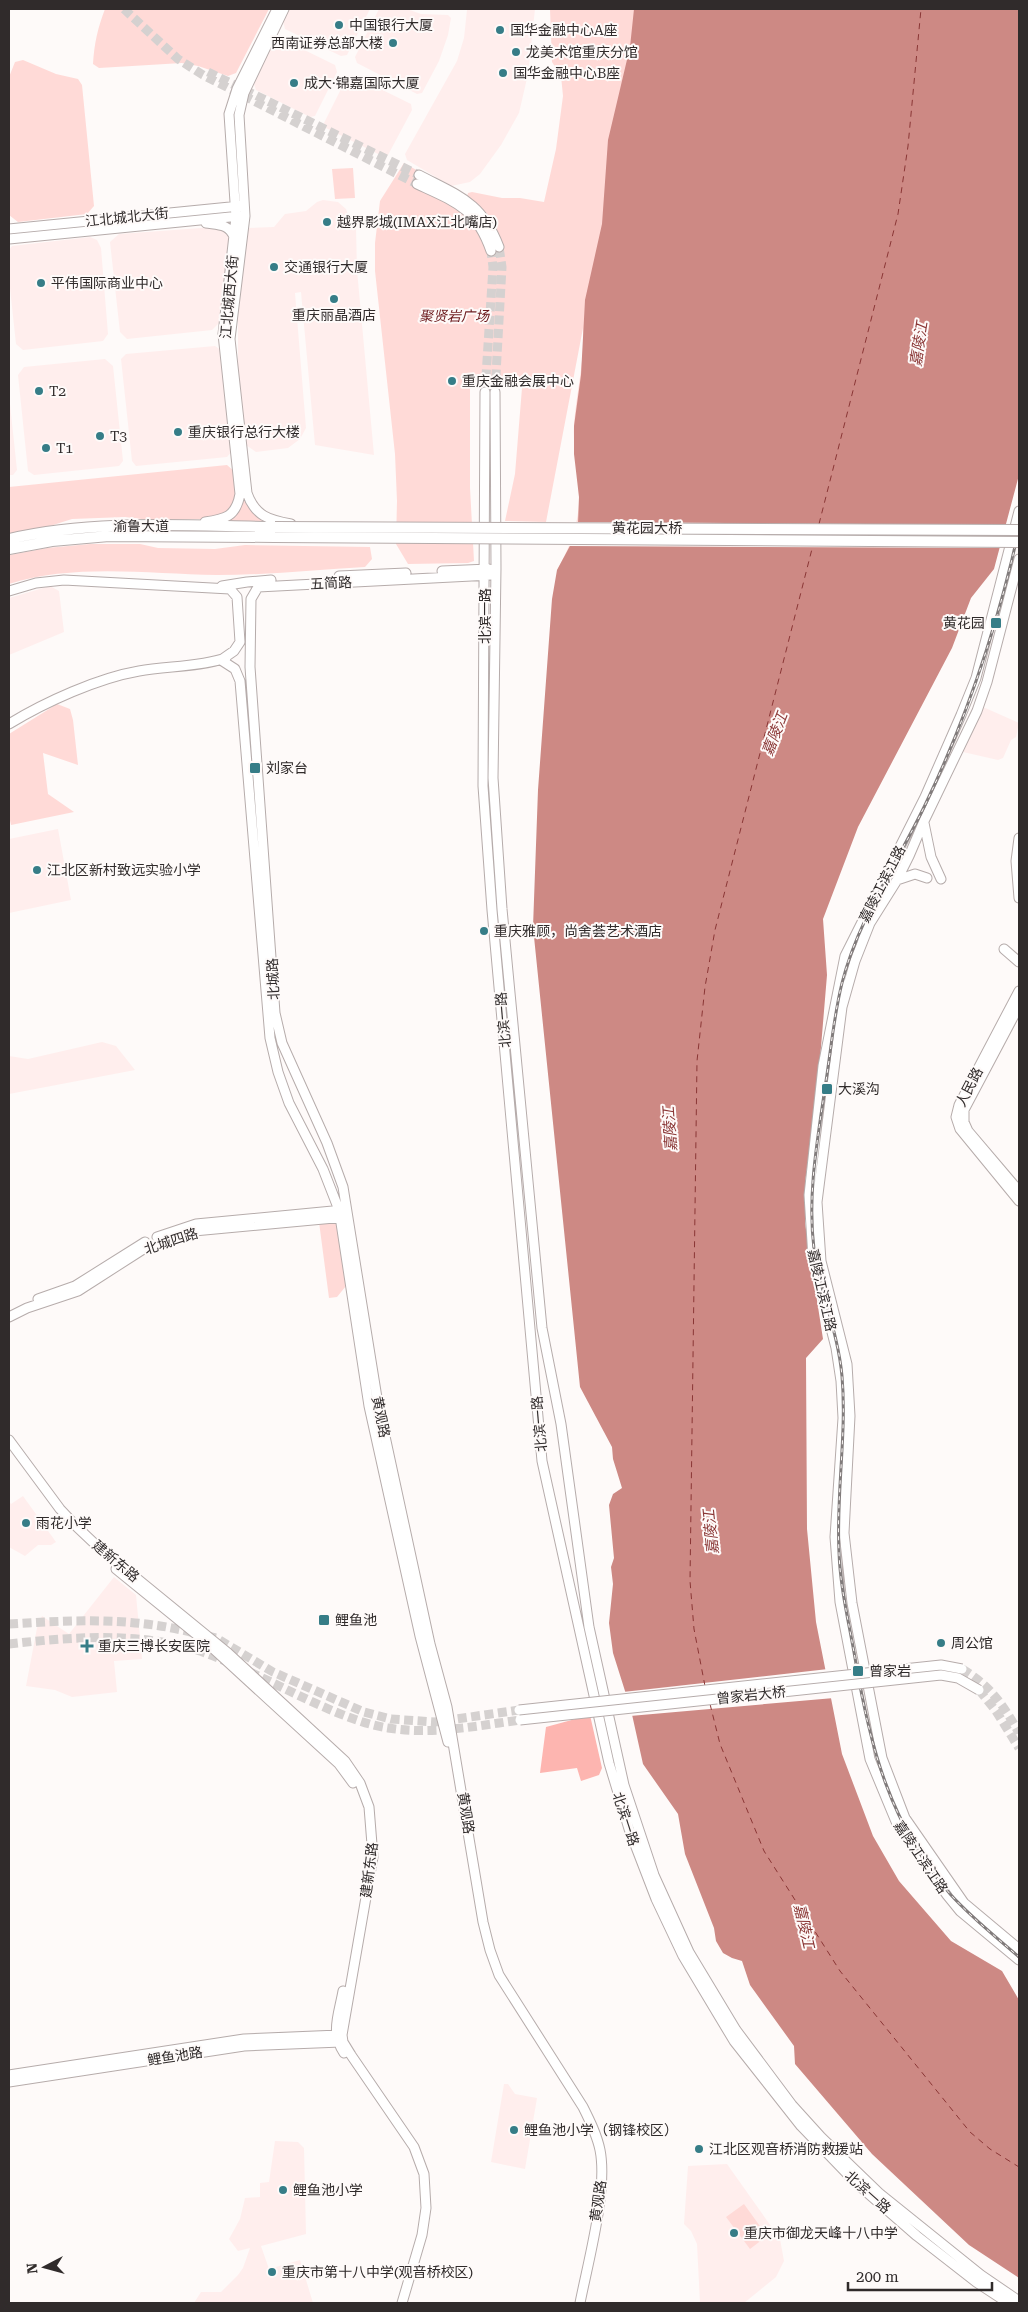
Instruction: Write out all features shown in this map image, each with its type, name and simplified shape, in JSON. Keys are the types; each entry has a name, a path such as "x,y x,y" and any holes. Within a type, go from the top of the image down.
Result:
{"highway":[{"name":"渝鲁大道","path":"10,546 48,530 80,527 185,526 275,528"},
{"name":"黄花园大桥","path":"275,528 299,526 1017,529"},
{"name":"黄花园大桥","path":"275,528 1019,542"},
{"name":"渝鲁大道","path":"10,546 109,536 275,528"},
{"path":"978,540 1019,546"}],"main road":[{"path":"240,91 277,9"},
{"path":"240,91 284,9"},
{"name":"江北城西大街","path":"240,91 238,128 241,216 230,339 246,493 250,503 259,514 275,528"},
{"path":"418,180 472,215 495,248"},
{"name":"江北城北大街","path":"9,229 240,206"},
{"name":"江北城西大街","path":"185,526 225,518 236,507 240,494 223,334 234,237 241,216"},
{"name":"江北城北大街","path":"9,239 241,216"},
{"path":"191,221 223,225 230,230 234,237"},
{"name":"北滨一路","path":"1008,2303 976,2282 917,2236 874,2199 786,2109 730,2035 683,1956 647,1879 624,1816 609,1763 542,1461 492,910 483,786 485,572 490,392 496,572 493,778 542,1328 561,1424 589,1627 616,1756 630,1806 651,1867 689,1952 740,2036 817,2139 923,2230 981,2275 1019,2301"},
{"name":"嘉陵江滨江路","path":"1019,511 976,678 925,797 845,956 823,1066 809,1195 813,1258 836,1348 841,1381 842,1418 835,1537 840,1602 870,1759 896,1824 947,1895 960,1911 1019,1960"},
{"name":"嘉陵江滨江路","path":"1019,559 987,682 964,742 924,821 898,880 870,922 855,961 842,1007 819,1170 817,1202 821,1262 847,1364 850,1416 844,1533 852,1603 882,1758 905,1818 964,1903 1019,1949"},
{"name":"五简路","path":"254,590 258,587 268,586 485,572"},
{"name":"五简路","path":"9,591 36,583 64,580 220,587 247,582 496,572"},
{"path":"247,582 244,584 244,589 247,592 254,590"},
{"path":"220,587 233,591 237,597 240,642 234,651 221,660"},
{"path":"9,724 42,705 120,675 150,669 221,660 236,655 249,644 251,599 254,590"},
{"name":"北城路","path":"249,644 275,1013 282,1044 336,1163 357,1300"},
{"name":"北城路","path":"221,660 235,668 240,681 270,1038 278,1072 289,1103 344,1213"},
{"path":"924,821 931,857 941,879"},
{"path":"1019,838 1016,861 1019,898"},
{"path":"898,880 915,874 927,878"},
{"path":"1004,950 1019,962"},
{"name":"人民路","path":"1019,990 959,1105 956,1117 963,1134 1019,1201"},
{"name":"人民路","path":"1019,1006 963,1114 968,1131 1019,1191"},
{"name":"北城四路","path":"9,1310 75,1286 144,1242 196,1224 344,1213"},
{"name":"北城四路","path":"9,1317 27,1308 78,1291 145,1248 194,1231 344,1213"},
{"name":"黄观路","path":"357,1300 369,1406 420,1636 451,1751 480,1924 487,1953 496,1977 580,2110 589,2129 595,2151 597,2167 596,2194 576,2303"},
{"name":"黄观路","path":"357,1300 430,1644 447,1708 490,1950 503,1982 583,2107 593,2127 600,2150 602,2168 600,2195 580,2303"},
{"name":"建新东路","path":"9,1440 60,1509 77,1527 96,1545 228,1653 345,1761 360,1783 369,1807 373,1857 339,2038"},
{"name":"建新东路","path":"9,1448 72,1530 92,1549 208,1643 334,1759 355,1786 364,1808 368,1857 339,2038"},
{"name":"曾家岩大桥","path":"519,1710 941,1666 962,1669"},
{"name":"曾家岩大桥","path":"520,1720 941,1675 958,1678 979,1690"},
{"path":"339,2038 410,2150 419,2176 422,2196 420,2220 396,2303"},
{"path":"339,2038 414,2147 424,2174 426,2208 422,2235 402,2303"},
{"name":"鲤鱼池路","path":"9,2075 244,2039 339,2038"},
{"name":"鲤鱼池路","path":"9,2082 244,2046 339,2038"}],"shaded area":[{"path":"289,9 370,9 347,55 341,56 285,29 283,21"},
{"path":"379,9 407,9 421,14 448,15 451,18 448,35 439,61 422,93 417,94 357,63 355,57"},
{"path":"535,9 528,74 519,113 501,145 480,174 470,182 451,186 407,160 405,154 457,61 464,38 467,10"},
{"path":"280,38 335,65 337,72 315,116 310,117 256,90 254,84 274,40"},
{"path":"352,75 411,104 412,110 388,155 382,156 326,128 324,123 347,77"},
{"path":"323,200 338,202 346,209 351,224 356,228 357,270 374,455 315,445 301,292 295,293 306,428 300,439 288,448 256,452 246,445 238,372 238,321 247,228 274,227 285,214 306,211 317,202"},
{"path":"215,227 227,233 229,238 219,323 212,330 127,339 120,332 110,242 119,234"},
{"path":"90,237 97,240 101,248 108,334 103,341 23,350 16,344 9,279 9,250 12,246"},
{"path":"215,346 221,350 233,450 227,457 136,466 132,461 121,359 126,354"},
{"path":"105,359 113,366 123,461 119,466 34,475 28,471 18,375 24,367"},
{"path":"9,395 17,470 13,475 9,475"},
{"path":"50,586 59,591 64,632 9,655 9,598"},
{"path":"983,707 1019,723 1016,737 1011,740 1003,758 998,760 963,752"},
{"name":"江北区新村致远实验小学","path":"58,829 71,900 9,913 9,839"},
{"path":"102,1042 116,1046 135,1070 9,1094 9,1056 28,1059"},
{"name":"雨花小学","path":"23,1496 56,1542 51,1545 38,1545 25,1556 9,1547 9,1501 11,1504"},
{"name":"重庆三博长安医院","path":"114,1577 136,1595 142,1659 114,1661 117,1692 72,1697 55,1690 26,1686 37,1628 42,1616 69,1634"},
{"path":"590,1715 602,1768 599,1775 581,1781 577,1768 540,1773 546,1727"},
{"name":"鲤鱼池小学（钢锋校区）","path":"504,2084 508,2084 515,2094 537,2098 525,2169 491,2162"},
{"path":"275,2141 298,2142 304,2148 306,2234 261,2246 269,2269 300,2260 313,2303 194,2303 201,2292 221,2292 243,2268 250,2248 238,2251 229,2239 240,2219 245,2198 260,2197 260,2183 269,2182"},
{"name":"重庆市御龙天峰十八中学","path":"727,2164 780,2239 784,2261 776,2277 744,2303 700,2303 697,2244 691,2231 684,2224 688,2166"}],"green space":[{"path":"105,9 269,9 236,73 228,76 182,63 99,68 93,64 100,22"},
{"name":"聚贤岩广场","path":"550,9 867,9 579,574 557,570 572,539 579,507 574,426 582,365 583,328 546,522 505,521 515,474 522,388 474,384 470,388 470,488 474,561 468,563 408,564 396,544 395,454 375,271 375,243 380,201 404,163 420,172 416,186 462,211 474,223 490,253 503,249 489,220 467,197 468,193 472,192 502,198 520,198 544,202 556,149 563,96 561,76 552,62"},
{"path":"23,60 56,74 78,79 82,85 94,206 87,214 18,222 9,215 9,77 15,62"},
{"path":"353,168 355,198 335,199 332,169"},
{"path":"227,465 235,472 236,489 235,499 227,514 205,519 150,520 125,517 72,519 50,526 9,534 9,487"},
{"path":"243,496 253,513 265,523 225,522"},
{"path":"90,544 140,544 158,548 215,549 245,545 370,547 372,559 365,567 310,571 217,575 112,571 86,572 34,578 9,584 10,555 47,548"},
{"path":"57,704 70,709 78,765 43,753 48,794 74,812 11,825 9,816 9,734"},
{"path":"332,1221 338,1226 346,1286 337,1297 329,1298 319,1222"},
{"path":"744,2204 767,2236 750,2249 726,2217"}],"water":[{"name":"嘉陵江","path":"634,9 1019,9 1019,475 994,569 971,598 952,648 858,827 823,919 827,975 818,1083 805,1183 805,1223 823,1339 806,1358 807,1529 816,1622 842,1754 873,1836 899,1881 951,1941 1002,1971 1019,2000 1019,2278 969,2245 872,2154 795,2064 794,2046 750,1985 742,1961 723,1953 716,1941 714,1928 685,1854 678,1814 643,1764 631,1710 613,1653 609,1623 613,1584 611,1567 614,1558 609,1505 613,1494 622,1488 613,1459 612,1447 580,1387 533,927 538,790 552,599 557,570 571,544 578,524 579,497 574,454 574,426 581,375 585,300 602,224 608,140 630,47"}],"pier":[{"path":"575,522 1008,525 1002,548 568,546"},
{"path":"828,1669 834,1698 630,1716 623,1692"}],"ferry route":[{"path":"819,524 898,214 908,146 921,9"},
{"path":"705,1686 694,1629 690,1581 697,1061 705,987 715,930 813,545"},
{"path":"710,1704 720,1744 764,1851 840,1971 970,2132 990,2149 1019,2167"}],"tunnel":[{"path":"124,9 178,59 203,75 417,184"},
{"path":"208,72 419,175"},
{"path":"495,392 502,267 499,247"},
{"path":"485,392 493,267 491,251"},
{"path":"9,1624 56,1621 125,1622 148,1624 194,1633"},
{"path":"207,1636 216,1638 273,1672 364,1712 391,1719 435,1722 519,1710"},
{"path":"9,1644 91,1638 146,1640 200,1651 225,1661"},
{"path":"962,1669 989,1689 1019,1733"},
{"path":"250,1672 337,1712 372,1725 388,1728 421,1731 438,1730 520,1720"},
{"path":"979,1690 996,1711 1019,1748"}],"railway":[{"path":"1019,529 1002,600 980,669 955,736 926,803 868,913 849,959 839,995 833,1032 817,1144 812,1207 814,1249 820,1281 837,1344 842,1376 843,1420 838,1530 841,1578 861,1691 876,1754 898,1813 912,1841 930,1868 951,1895 1019,1957"},
{"path":"537,1712 891,1673 924,1666"}],"place":[{"name":"中国银行大厦","path":"339,25"},
{"name":"国华金融中心A座","path":"500,30"},
{"name":"西南证券总部大楼","path":"393,43"},
{"name":"龙美术馆重庆分馆","path":"516,52"},
{"name":"国华金融中心B座","path":"503,73"},
{"name":"成大·锦嘉国际大厦","path":"294,83"},
{"name":"越界影城(IMAX江北嘴店)","path":"327,222"},
{"name":"交通银行大厦","path":"274,267"},
{"name":"平伟国际商业中心","path":"41,283"},
{"name":"重庆丽晶酒店","path":"334,299"},
{"name":"重庆金融会展中心","path":"452,381"},
{"name":"T2","path":"39,391"},
{"name":"重庆银行总行大楼","path":"178,432"},
{"name":"T3","path":"100,436"},
{"name":"T1","path":"46,448"},
{"name":"黄花园","path":"996,623"},
{"name":"刘家台","path":"255,768"},
{"name":"江北区新村致远实验小学","path":"37,870"},
{"name":"重庆雅顾，尚舍荟艺术酒店","path":"484,931"},
{"name":"大溪沟","path":"827,1089"},
{"name":"雨花小学","path":"26,1523"},
{"name":"鲤鱼池","path":"324,1620"},
{"name":"周公馆","path":"941,1643"},
{"name":"重庆三博长安医院","path":"87,1646"},
{"name":"曾家岩","path":"858,1671"},
{"name":"鲤鱼池小学（钢锋校区）","path":"514,2130"},
{"name":"江北区观音桥消防救援站","path":"699,2149"},
{"name":"鲤鱼池小学","path":"283,2190"},
{"name":"重庆市御龙天峰十八中学","path":"734,2233"},
{"name":"重庆市第十八中学(观音桥校区)","path":"272,2272"}]}
